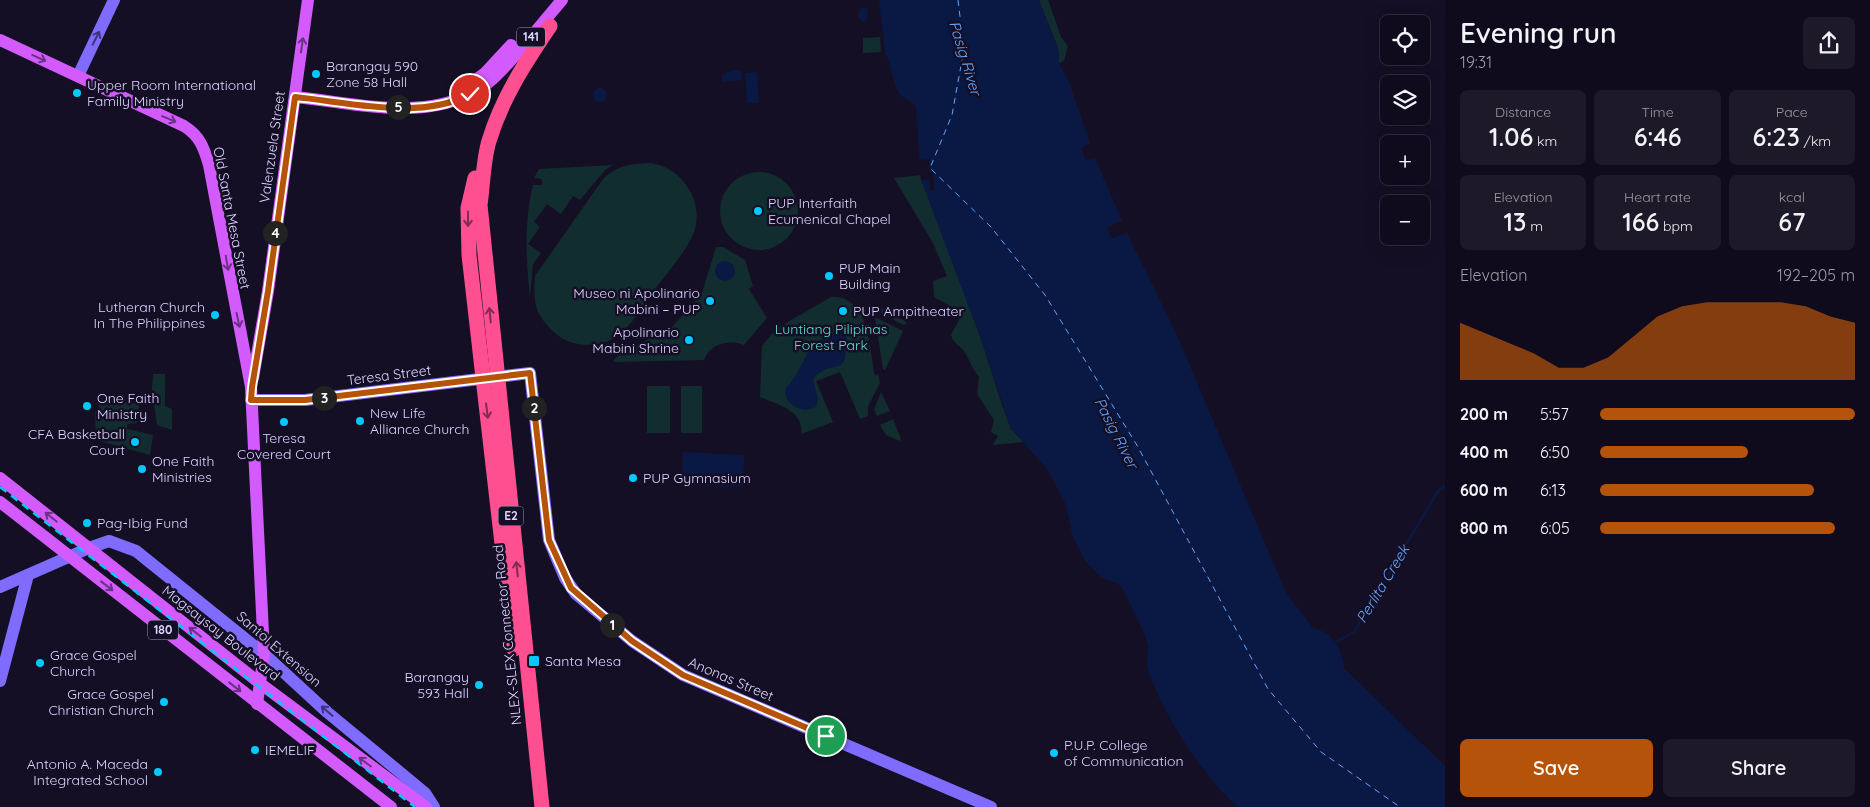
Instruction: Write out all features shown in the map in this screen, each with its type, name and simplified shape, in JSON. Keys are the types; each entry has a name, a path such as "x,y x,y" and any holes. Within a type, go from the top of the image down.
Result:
{"highway":[{"name":"NLEX-SLEX Connector Road","path":"532,807 473,298 469,255 468,208 480,152 493,107 510,69 544,28 507,94 488,143 480,206 542,807"}],"main road":[{"name":"Valenzuela Street","path":"252,387 308,0"},
{"name":"141","path":"295,93 400,107 437,106 465,96 487,83 516,47 562,0"},
{"name":"Old Santa Mesa Street","path":"0,40 184,126 198,137 209,165 252,387 251,400 264,654 257,704"},
{"name":"141","path":"295,93 379,100 426,101 464,88 516,47"},
{"path":"244,350 251,353 258,350"},
{"name":"Magsaysay Boulevard","path":"0,478 261,684 426,807"},
{"name":"180","path":"0,502 387,805"}],"street":[{"path":"78,76 114,0"},
{"name":"Teresa Street","path":"251,400 305,400 530,373"},
{"name":"Anonas Street","path":"530,373 549,540 565,578 581,599 632,641 683,675 991,807"},
{"name":"Santol Extension","path":"0,587 68,556 109,541 136,551 264,654 327,712 426,793 434,807"},
{"path":"0,681 28,575"}],"green space":[{"path":"1039,0 1048,0 1061,37 1068,46 1064,61 1059,63 1058,48"},
{"path":"880,37 881,52 863,53 863,38"},
{"path":"651,163 663,166 673,172 690,190 697,213 692,237 678,259 619,335 606,342 591,345 583,345 561,338 539,314 534,294 535,276 608,174 625,166"},
{"path":"613,165 605,170 580,200 573,196 561,214 547,204 534,222 540,227 528,244 541,253 533,264 530,297 527,227 533,185 542,185 542,179 534,178 539,169"},
{"path":"759,172 774,175 786,184 795,196 798,211 795,226 786,238 774,247 759,250 744,247 732,238 723,226 720,211 723,196 732,184 744,175"},
{"path":"921,175 981,339 1011,429 1024,442 993,445 998,436 991,432 994,420 977,394 979,377 964,351 951,335 959,320 954,308 934,297 933,281 947,276 933,243 894,178"},
{"path":"716,247 723,247 745,260 753,286 749,289 767,318 744,345 738,343 721,344 711,350 704,360 613,362 619,354 672,327 702,293"},
{"name":"Luntiang Pilipinas Forest Park","path":"831,297 844,299 853,305 860,314 869,338 875,376 878,374 880,383 868,406 868,416 860,419 840,372 816,381 833,422 801,434 799,419 794,414 788,409 760,397 762,346 776,329"},
{"path":"875,305 905,321 907,324 903,325 873,308"},
{"path":"875,317 903,331 885,370 883,369"},
{"path":"153,374 165,374 165,406 172,409 172,430 157,425 152,388"},
{"path":"647,386 670,386 670,433 647,433"},
{"path":"681,386 702,386 702,433 681,433"},
{"path":"881,392 890,411 877,416 874,409"},
{"path":"99,400 139,404 137,423 127,424 127,429 153,435 150,455 96,440 95,412 99,412"},
{"path":"893,419 901,439 900,441 886,435 880,425"}],"water":[{"name":"Pasig River","path":"879,0 1039,0 1058,48 1059,63 1069,82 1090,143 1081,148 1086,160 1095,158 1122,221 1107,227 1112,238 1127,233 1176,333 1286,593 1314,629 1327,634 1336,643 1342,655 1344,668 1445,766 1445,807 1238,807 1225,795 1198,762 1174,725 1154,687 1147,667 1147,641 1124,591 1119,584 1101,577 1085,561 1072,534 1066,505 1048,470 1011,429 981,339 921,180 916,107 900,94 894,84 889,61 885,53"},
{"path":"860,8 867,8 868,17 863,22 858,17"},
{"path":"733,70 741,71 742,80 722,82 722,75"},
{"path":"757,72 759,103 747,103 745,73"},
{"path":"597,88 603,88 607,95 603,102 597,102 593,98 593,92"},
{"path":"725,261 732,264 735,271 732,278 725,281 718,278 715,271 718,264"},
{"path":"863,328 863,332 846,335 845,359 842,364 821,372 813,379 818,399 816,407 806,410 790,404 785,393 786,388 809,350 822,339 829,336"},
{"path":"683,452 744,455 743,487 682,485"}],"pier":[{"path":"929,159 930,173 933,173 935,190 930,190 929,179 921,180 919,160"}],"waterway":[{"name":"Perlita Creek","path":"1334,643 1354,632 1438,491 1445,486"}],"ferry route":[{"path":"958,0 964,49 952,115 930,168 991,227 1045,295 1138,447 1268,689 1321,752 1400,807"}],"railway":[{"path":"0,487 415,807"}],"place":[{"name":"Barangay 590 Zone 58 Hall","path":"316,74"},
{"name":"Upper Room International Family Ministry","path":"77,93"},
{"name":"PUP Interfaith Ecumenical Chapel","path":"758,211"},
{"name":"PUP Main Building","path":"829,276"},
{"name":"Museo ni Apolinario Mabini – PUP","path":"710,301"},
{"name":"PUP Ampitheater","path":"843,311"},
{"name":"Lutheran Church In The Philippines","path":"215,315"},
{"name":"Apolinario Mabini Shrine","path":"689,340"},
{"name":"One Faith Ministry","path":"87,406"},
{"name":"New Life Alliance Church","path":"360,421"},
{"name":"Teresa Covered Court","path":"284,422"},
{"name":"CFA Basketball Court","path":"135,442"},
{"name":"One Faith Ministries","path":"142,469"},
{"name":"PUP Gymnasium","path":"633,478"},
{"name":"Pag-Ibig Fund","path":"87,523"},
{"name":"Santa Mesa","path":"534,661"},
{"name":"Grace Gospel Church","path":"40,663"},
{"name":"Barangay 593 Hall","path":"479,685"},
{"name":"Grace Gospel Christian Church","path":"164,702"},
{"name":"IEMELIF","path":"255,750"},
{"name":"P.U.P. College of Communication","path":"1054,753"},
{"name":"Antonio A. Maceda Integrated School","path":"158,772"}],"route":[{"path":"470,94 426,108 378,106 295,97 251,400 305,400 530,373 549,540 571,588 632,641 683,675 826,736"}]}
